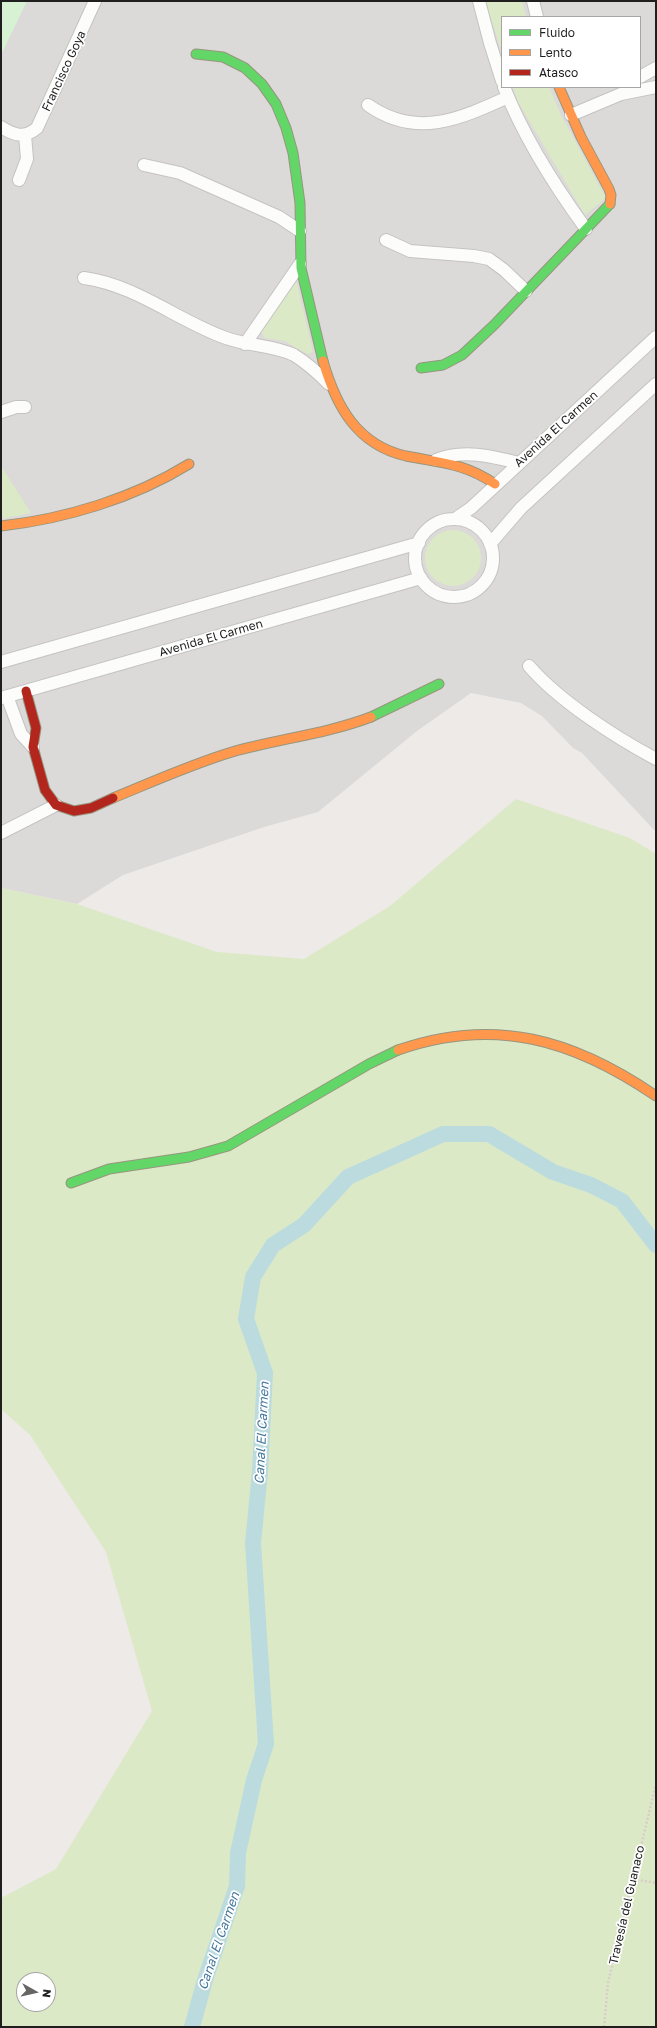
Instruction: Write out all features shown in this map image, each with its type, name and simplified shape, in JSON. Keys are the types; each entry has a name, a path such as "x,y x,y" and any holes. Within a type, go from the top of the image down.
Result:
{"street":[{"name":"Francisco Goya","path":"25,135 32,132 40,122 95,1"},
{"path":"479,1 501,77"},
{"path":"533,1 537,16"},
{"path":"196,54 217,55 235,61 259,80 276,102 282,116 296,170 300,204 300,264 318,338 333,387 354,427 372,442 398,455 449,463 477,471 485,475 495,484"},
{"path":"641,76 656,68"},
{"path":"571,115 624,91 656,87"},
{"path":"421,368 443,365 462,355 494,325 586,229 608,209 611,195 591,157 559,88"},
{"path":"368,105 395,120 408,123 430,124 457,118 506,92 542,163 586,229"},
{"path":"1,127 15,134 25,135 27,159 18,180"},
{"path":"144,165 180,173 279,217 300,231"},
{"path":"386,240 410,252 474,256 489,259 504,270 526,291"},
{"path":"245,344 300,264"},
{"path":"84,278 100,281 124,289 212,332 245,344 272,348 292,354 312,367 333,387"},
{"name":"Avenida El Carmen","path":"455,519 471,508 495,484 656,337"},
{"path":"490,544 521,508 656,384"},
{"path":"1,412 16,407 25,407"},
{"path":"433,460 454,454 464,454 500,458 519,463"},
{"path":"1,526 50,519 125,496 162,481 190,464"},
{"path":"455,519 468,522 479,528 490,544 493,558 490,572 483,584 472,593 458,597 444,596 431,589 421,578 416,561 419,543 430,528 442,522 455,519"},
{"path":"1,662 419,543"},
{"name":"Avenida El Carmen","path":"4,697 421,578"},
{"path":"529,666 552,689 604,727 656,759"},
{"path":"4,697 21,734 33,748 43,783 50,797 56,805 67,810 74,811 91,808 153,781 226,754 257,745 347,726 380,713 440,684"},
{"path":"26,691 36,728 36,737 33,748"},
{"path":"1,833 56,805"},
{"path":"71,1183 88,1174 134,1164 178,1161 227,1146 390,1053 433,1040 455,1036 485,1035 522,1037 570,1048 616,1068 656,1096"}],"path":[{"name":"Travesía del Guanaco","path":"604,2027 608,1983 656,1784"},
{"path":"633,1879 656,1884"}],"shaded area":[{"path":"1,1 656,1 656,832 582,753 573,748 542,716 521,703 471,693 417,731 318,812 264,827 123,875 77,904 1,888"}],"green space":[{"path":"1,1 27,1 1,55"},
{"path":"485,1 522,1 526,16 501,16 501,49"},
{"path":"513,88 549,88 561,115 606,198 585,215 518,102"},
{"path":"296,280 313,352 307,354 285,341 265,338 261,332 292,283"},
{"path":"1,466 31,513 1,519"},
{"path":"447,530 459,530 469,534 477,542 481,552 481,564 477,574 469,582 459,586 447,586 437,582 429,574 425,564 425,552 429,542 437,534"},
{"path":"516,799 630,838 656,854 656,2027 1,2027 1,1898 56,1869 152,1711 106,1552 30,1435 1,1409 1,888 77,904 217,952 304,959 390,906"}],"waterway":[{"name":"Canal El Carmen","path":"192,2027 205,1980 237,1886 238,1853 254,1780 266,1744 253,1543 260,1472 265,1373 246,1319 253,1277 273,1245 304,1225 348,1177 443,1134 489,1134 553,1172 591,1185 622,1201 656,1245"}],"traffic: fast":[{"path":"196,54 223,57 245,68 262,84 276,104 286,128 293,153 300,203 301,268 323,361"},
{"path":"421,368 443,365 462,355 494,325 610,204"},
{"path":"371,717 439,684"},
{"path":"71,1183 109,1169 189,1157 228,1146 369,1064 398,1050"}],"traffic: slow":[{"path":"559,88 581,137 609,189 611,195 610,204"},
{"path":"323,361 328,378 342,408 351,421 374,443 389,451 406,456 441,462 462,468 484,477 495,484"},
{"path":"1,526 50,518 98,505 145,487 189,464"},
{"path":"113,798 187,768 232,752 337,728 371,717"},
{"path":"398,1050 434,1040 468,1035 501,1035 533,1039 564,1048 595,1060 656,1096"}],"traffic: jam":[{"path":"26,691 36,728 33,747 45,790 56,805 74,811 91,808 113,798"}]}
